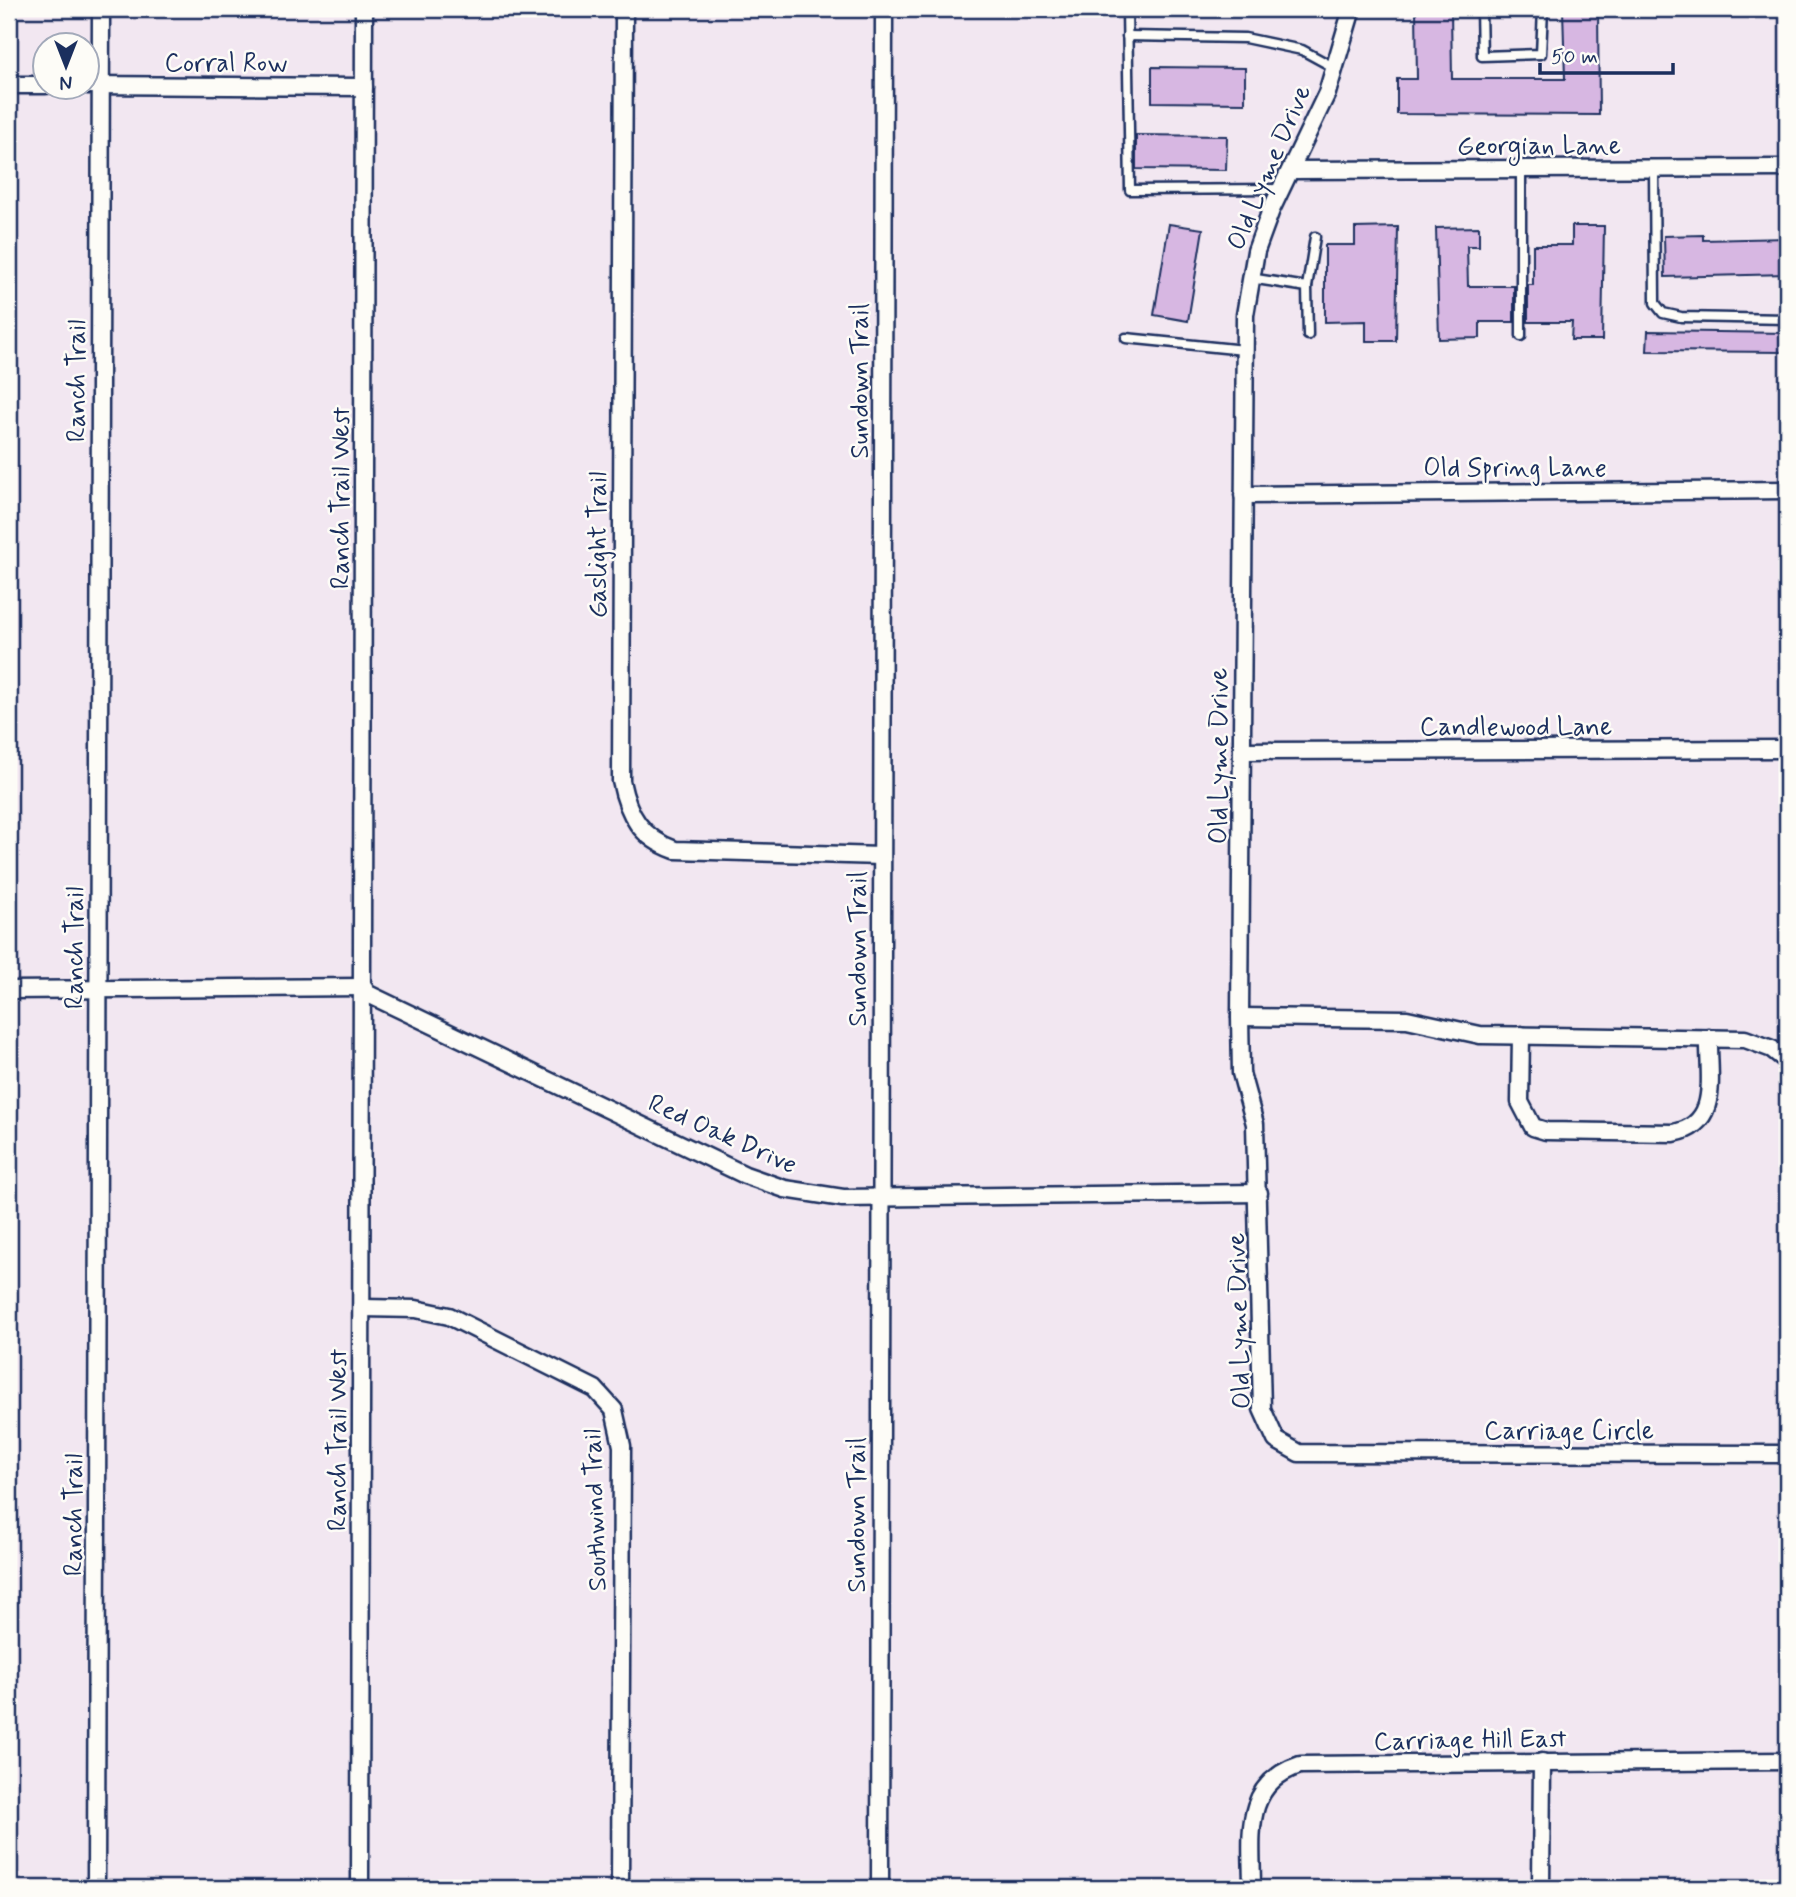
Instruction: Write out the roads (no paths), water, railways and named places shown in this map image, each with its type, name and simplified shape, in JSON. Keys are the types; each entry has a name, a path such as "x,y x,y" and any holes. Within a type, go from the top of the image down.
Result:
{"street":[{"name":"Ranch Trail","path":"99,32 101,9"},
{"name":"Ranch Trail West","path":"360,1888 364,9"},
{"name":"Gaslight Trail","path":"624,9 621,781 625,801 644,834 658,844 675,850 881,856"},
{"name":"Sundown Trail","path":"880,1888 884,9"},
{"name":"Old Lyme Drive","path":"1350,1454 1298,1453 1287,1448 1276,1440 1262,1409 1259,1193 1255,1124 1241,1073 1240,1017 1244,751 1244,351 1250,278 1256,251 1281,189 1311,132 1335,68 1352,9"},
{"path":"9,85 32,85"},
{"name":"Corral Row","path":"102,85 364,87"},
{"name":"Ranch Trail","path":"94,102 98,990 96,1888"},
{"name":"Georgian Lane","path":"1291,170 1787,168"},
{"name":"Old Spring Lane","path":"1243,495 1787,490"},
{"name":"Candlewood Lane","path":"1244,751 1787,749"},
{"name":"Red Oak Drive","path":"9,990 364,989 745,1175 785,1189 813,1195 1007,1198 1105,1193 1259,1193"},
{"path":"1240,1017 1407,1018 1480,1035 1752,1041 1787,1060"},
{"path":"1521,1035 1520,1102 1533,1127 1546,1131 1674,1133 1690,1130 1700,1121 1709,1105 1709,1038"},
{"name":"Southwind Trail","path":"363,1308 416,1309 449,1317 595,1389 614,1410 622,1446 620,1888"},
{"name":"Carriage Circle","path":"1350,1454 1787,1454"},
{"name":"Carriage Hill East","path":"1252,1888 1253,1822 1257,1802 1262,1790 1274,1777 1300,1765 1787,1761"},
{"path":"1541,1888 1542,1762"}],"lane":[{"path":"1127,9 1130,190 1281,189"},
{"path":"1481,9 1482,56 1541,54 1543,9"},
{"path":"1127,36 1245,38 1302,50 1335,68"},
{"path":"1654,169 1655,303 1663,313 1681,317 1787,319"},
{"path":"1521,170 1521,336"},
{"path":"1308,335 1307,287 1315,237"},
{"path":"1250,278 1307,287"},
{"path":"1126,338 1244,351"}]}
